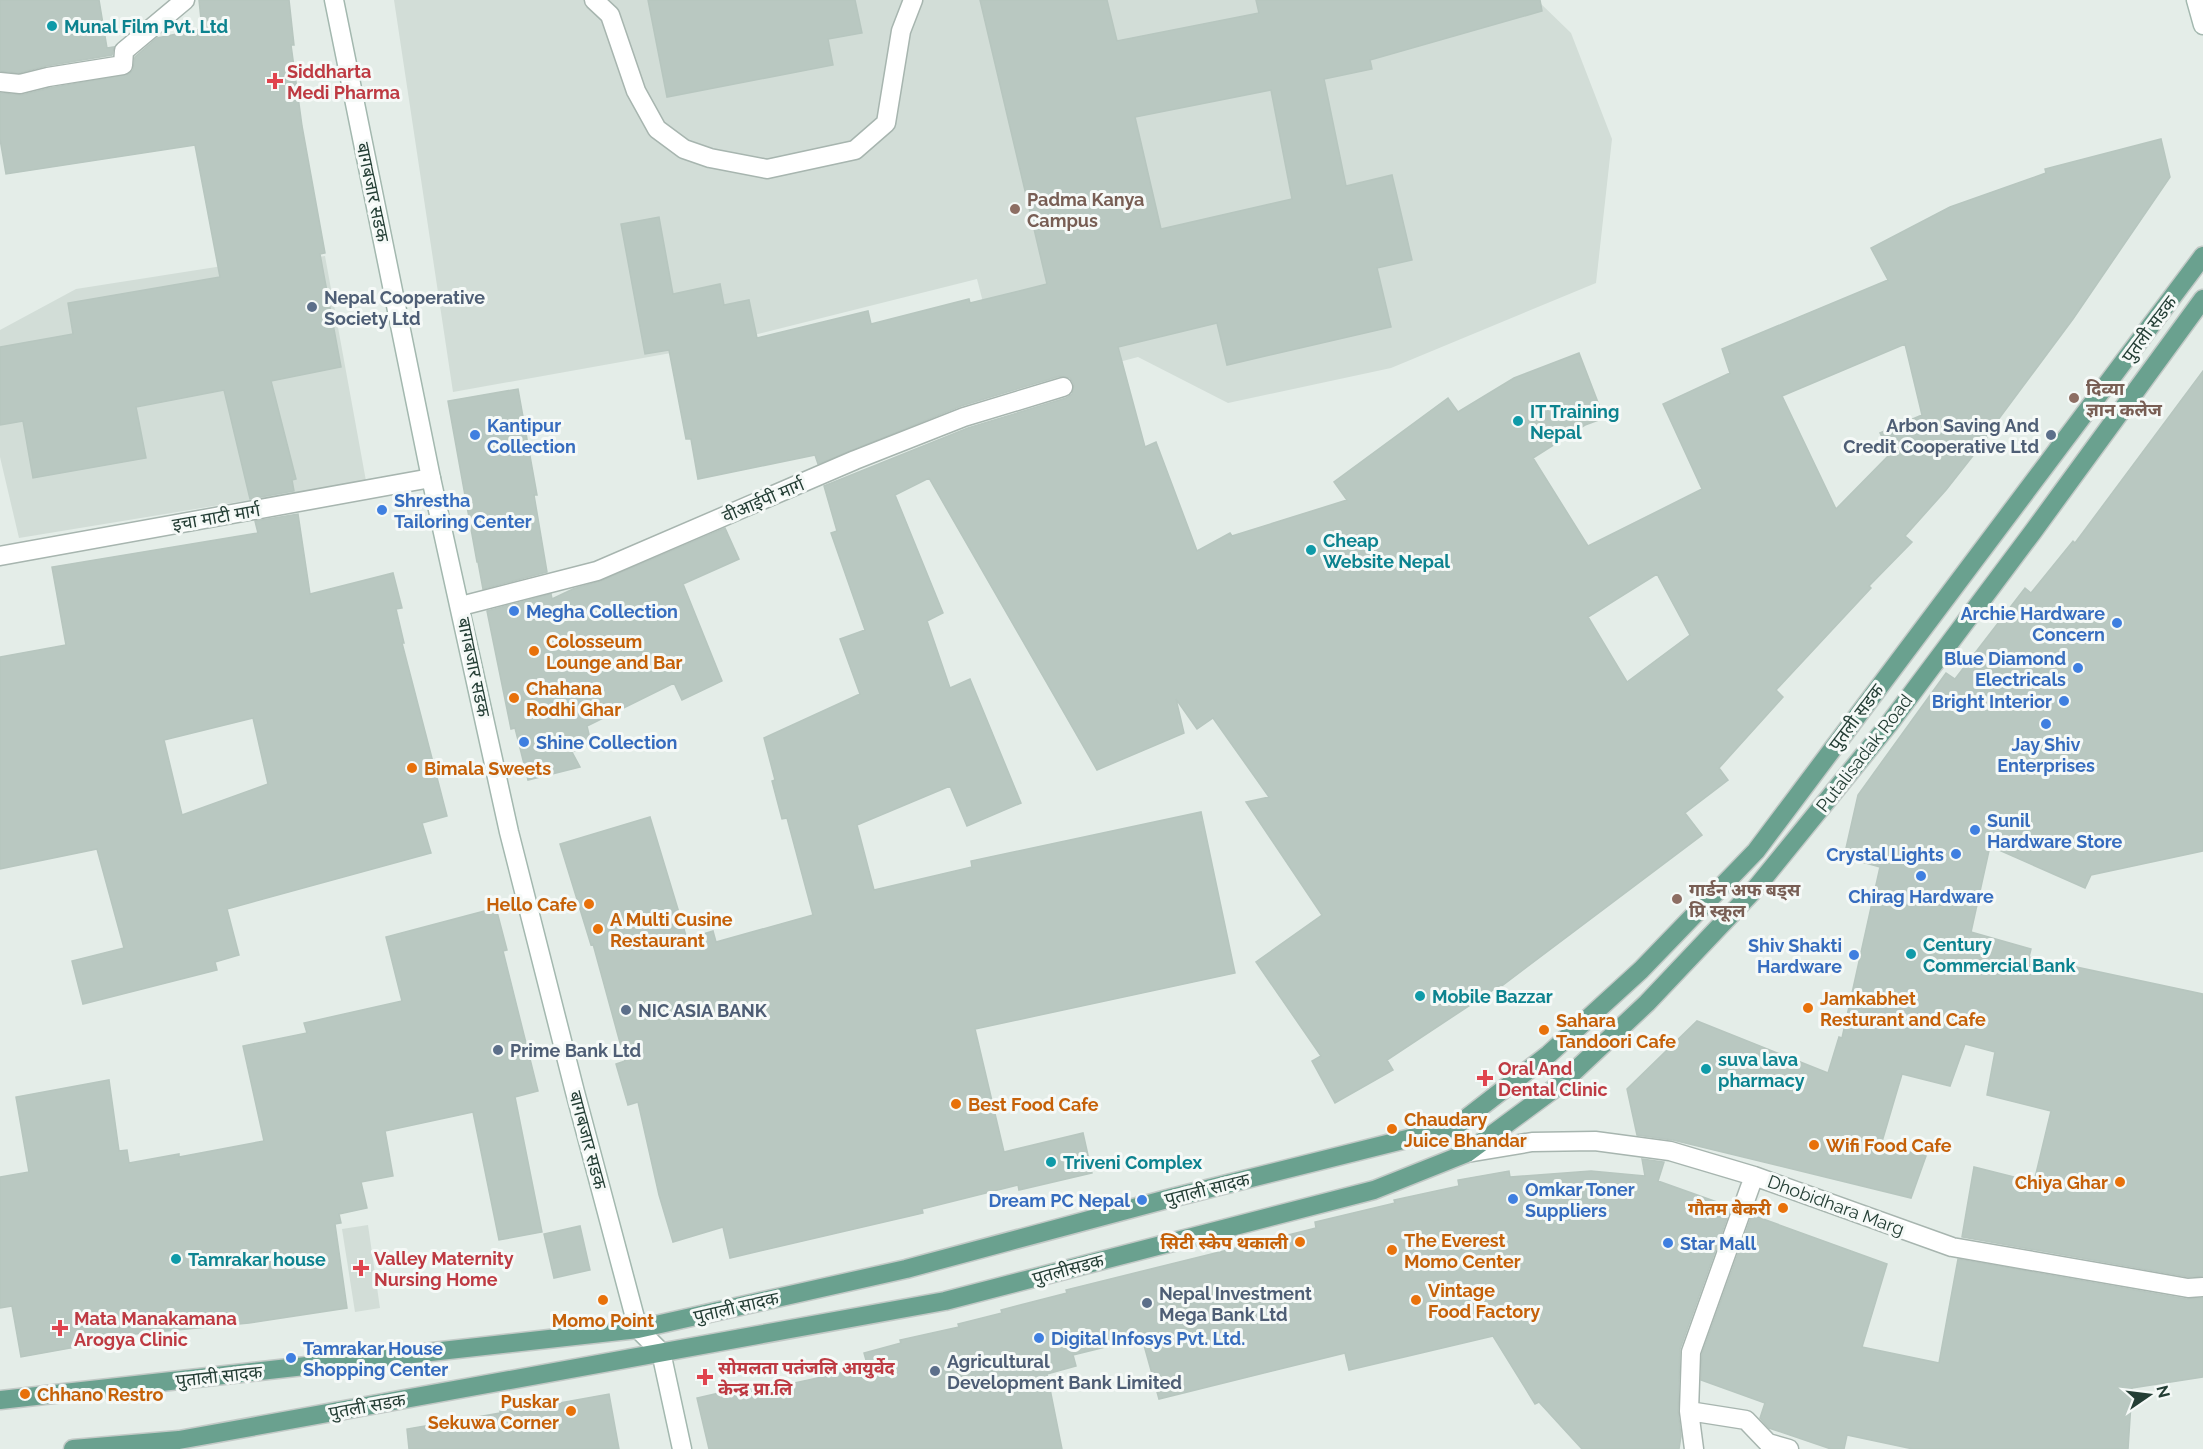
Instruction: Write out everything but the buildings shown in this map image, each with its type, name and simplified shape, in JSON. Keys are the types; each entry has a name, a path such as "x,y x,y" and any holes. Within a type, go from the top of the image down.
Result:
{"main road":[{"name":"पुतली सडक","path":"1455,1127 1550,1054 1633,978 1756,851 2203,256"},
{"name":"Putalisadak Road","path":"1467,1154 1562,1083 1647,1003 1755,889 1888,724 2032,533 2203,299"},
{"name":"पुताली सादक","path":"0,1400 638,1329 906,1269 1171,1198 1455,1127"},
{"name":"पुतलीसडक","path":"661,1352 945,1301 1374,1190 1467,1154"},
{"name":"पुतली सडक","path":"73,1449 180,1444 661,1352"}],"street":[{"path":"0,82 20,84 48,77 123,65 124,51 185,0"},
{"name":"बागबजार सडक","path":"334,0 431,478 509,832 638,1329"},
{"path":"594,0 610,15 636,91 657,129 684,149 710,158 767,169 855,150 886,123 902,32 913,0"},
{"path":"2196,0 2203,25"},
{"name":"वीआईपी मार्ग","path":"461,606 597,571 844,465 964,417 1063,387"},
{"name":"इचा माटी मार्ग","path":"0,556 431,478"},
{"name":"Dhobidhara Marg","path":"1467,1154 1532,1142 1595,1141 1670,1151 1754,1176 1952,1246 2188,1288 2203,1287"},
{"path":"1694,1449 1689,1411 1691,1352 1754,1176"},
{"path":"638,1329 661,1352 682,1449"},
{"path":"1689,1411 1746,1420 1768,1443 1789,1449"}],"shaded area":[{"name":"Padma Kanya Campus","path":"394,0 1537,0 1571,33 1612,139 1596,283 1391,368 1228,403 1138,357 1006,392 977,279 710,346 453,392"},
{"path":"325,256 366,481 19,538 0,457 0,330 76,289 248,262 260,267"},
{"name":"Valley Maternity Nursing Home","path":"368,1225 380,1308 355,1312 342,1229"}],"place":[{"name":"Munal Film Pvt. Ltd","path":"52,26"},
{"name":"Siddharta Medi Pharma","path":"275,81"},
{"name":"Padma Kanya Campus","path":"1015,209"},
{"name":"Nepal Cooperative Society Ltd","path":"312,307"},
{"name":"दिव्या ज्ञान कलेज","path":"2074,398"},
{"name":"IT Training Nepal","path":"1518,421"},
{"name":"Kantipur Collection","path":"475,435"},
{"name":"Arbon Saving And Credit Cooperative Ltd","path":"2051,435"},
{"name":"Shrestha Tailoring Center","path":"382,510"},
{"name":"Cheap Website Nepal","path":"1311,550"},
{"name":"Megha Collection","path":"514,611"},
{"name":"Archie Hardware Concern","path":"2117,623"},
{"name":"Colosseum Lounge and Bar","path":"534,651"},
{"name":"Blue Diamond Electricals","path":"2078,668"},
{"name":"Chahana Rodhi Ghar","path":"514,698"},
{"name":"Bright Interior","path":"2064,701"},
{"name":"Jay Shiv Enterprises","path":"2046,724"},
{"name":"Shine Collection","path":"524,742"},
{"name":"Bimala Sweets","path":"412,768"},
{"name":"Sunil Hardware Store","path":"1975,830"},
{"name":"Crystal Lights","path":"1956,854"},
{"name":"Chirag Hardware","path":"1921,876"},
{"name":"गार्डन अफ बड्स प्रि स्कूल","path":"1677,899"},
{"name":"Hello Cafe","path":"589,904"},
{"name":"A Multi Cusine Restaurant","path":"598,929"},
{"name":"Century Commercial Bank","path":"1911,954"},
{"name":"Shiv Shakti Hardware","path":"1854,955"},
{"name":"Mobile Bazzar","path":"1420,996"},
{"name":"Jamkabhet Resturant and Cafe","path":"1808,1008"},
{"name":"NIC ASIA BANK","path":"626,1010"},
{"name":"Sahara Tandoori Cafe","path":"1544,1030"},
{"name":"Prime Bank Ltd","path":"498,1050"},
{"name":"suva lava pharmacy","path":"1706,1069"},
{"name":"Oral And Dental Clinic","path":"1485,1078"},
{"name":"Best Food Cafe","path":"956,1104"},
{"name":"Chaudary Juice Bhandar","path":"1392,1129"},
{"name":"Wifi Food Cafe","path":"1814,1145"},
{"name":"Triveni Complex","path":"1051,1162"},
{"name":"Chiya Ghar","path":"2120,1182"},
{"name":"Omkar Toner Suppliers","path":"1513,1199"},
{"name":"Dream PC Nepal","path":"1142,1200"},
{"name":"गौतम बेकरी","path":"1783,1208"},
{"name":"सिटी स्केप थकाली","path":"1300,1242"},
{"name":"Star Mall","path":"1668,1243"},
{"name":"The Everest Momo Center","path":"1392,1250"},
{"name":"Tamrakar house","path":"176,1259"},
{"name":"Valley Maternity Nursing Home","path":"361,1268"},
{"name":"Momo Point","path":"603,1300"},
{"name":"Vintage Food Factory","path":"1416,1300"},
{"name":"Nepal Investment Mega Bank Ltd","path":"1147,1303"},
{"name":"Mata Manakamana Arogya Clinic","path":"60,1328"},
{"name":"Digital Infosys Pvt. Ltd.","path":"1039,1338"},
{"name":"Tamrakar House Shopping Center","path":"291,1358"},
{"name":"Agricultural Development Bank Limited","path":"935,1371"},
{"name":"सोमलता पतंजलि आयुर्वेद केन्द्र प्रा.लि","path":"705,1377"},
{"name":"Chhano Restro","path":"25,1394"},
{"name":"Puskar Sekuwa Corner","path":"571,1411"}]}
